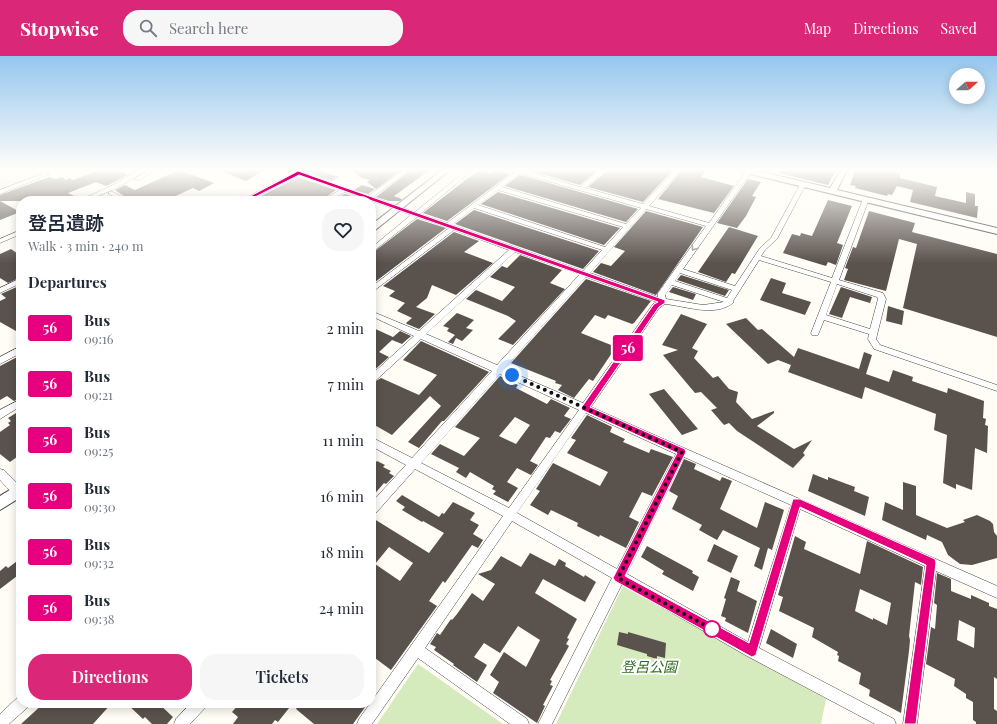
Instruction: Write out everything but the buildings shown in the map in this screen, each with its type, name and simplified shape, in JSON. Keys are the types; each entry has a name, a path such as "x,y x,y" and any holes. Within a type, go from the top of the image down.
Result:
{"street":[{"path":"376,225 407,201"},
{"path":"376,247 431,201"},
{"path":"376,287 480,201"},
{"path":"542,201 625,226"},
{"path":"627,201 709,225"},
{"path":"376,505 648,201"},
{"path":"663,301 661,295 725,201"},
{"path":"376,202 398,208 663,301 717,308 730,302 762,248 774,239 793,201"},
{"path":"815,333 833,281 865,201"},
{"path":"875,201 997,231"},
{"path":"474,206 606,249"},
{"path":"0,236 16,229"},
{"path":"0,242 16,234"},
{"path":"376,376 514,249"},
{"path":"757,257 877,294 882,297 882,299 872,339 874,344 885,351 997,388"},
{"path":"678,270 737,289"},
{"path":"0,290 16,282"},
{"path":"670,282 730,302"},
{"path":"376,707 509,514 656,306 663,301"},
{"path":"376,315 498,368 682,452 997,592"},
{"path":"821,316 874,333"},
{"path":"0,361 16,352"},
{"path":"0,415 16,405"},
{"path":"376,444 509,514 618,578 889,724"},
{"path":"545,724 682,452"},
{"path":"0,473 16,487"},
{"path":"0,504 16,493"},
{"path":"752,651 797,502"},
{"path":"910,724 931,563"},
{"path":"416,649 522,724"},
{"path":"0,723 16,708"},
{"path":"181,724 195,708"},
{"path":"364,724 375,708"}],"green space":[{"name":"登呂公園","path":"623,586 826,699 821,724 556,724"},
{"path":"418,664 503,724 377,724"}],"bus line":[{"name":"56","path":"376,201 663,301 656,306 585,408 682,452 618,578 752,651 797,502 931,563 910,724"}],"route":[{"path":"512,375 682,452 618,578 712,629"}]}
